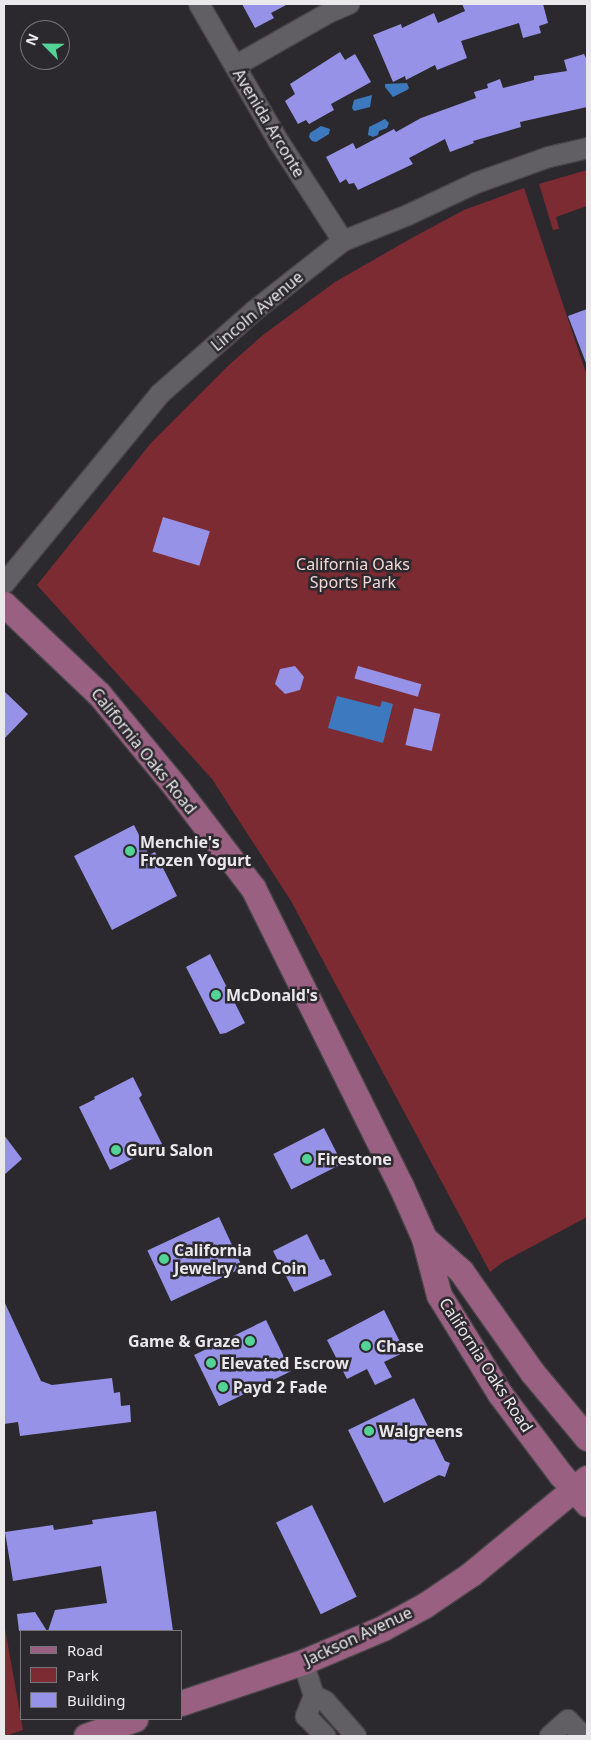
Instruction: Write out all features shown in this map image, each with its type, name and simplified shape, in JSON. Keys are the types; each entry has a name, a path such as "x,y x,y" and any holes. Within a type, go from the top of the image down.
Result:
{"main road":[{"name":"California Oaks Road","path":"4,604 99,694 178,790 253,888 347,1075 424,1238 439,1295 500,1394 561,1475 583,1490"},
{"name":"California Oaks Road","path":"424,1238 461,1271 532,1372 587,1438"},
{"name":"Jackson Avenue","path":"182,1703 303,1662 383,1628 425,1605 471,1574 583,1490"},
{"path":"86,1736 132,1720"}],"street":[{"name":"Avenida Arconte","path":"199,4 279,142 343,241"},
{"path":"235,66 330,12 349,4"},
{"name":"Lincoln Avenue","path":"4,584 160,394 254,311 343,241 408,215 476,183 549,157 587,148"},
{"path":"303,1662 314,1696 306,1716 324,1736"},
{"path":"314,1696 325,1701 354,1736"},
{"path":"550,1736 568,1720 583,1736"}],"green space":[{"path":"587,170 587,206 556,217 559,229 553,230 539,184"},
{"name":"California Oaks Sports Park","path":"524,188 587,376 587,1217 503,1262 490,1272 291,901 212,779 37,585 151,443 229,365 263,335 335,282 410,239 464,210"},
{"path":"4,1623 23,1730 4,1736"}],"water":[{"path":"407,83 409,88 407,90 393,97 385,87 385,84"},
{"path":"372,95 370,107 354,111 352,108 354,100"},
{"path":"385,119 389,123 387,128 379,131 378,135 373,137 368,135 369,127"},
{"path":"321,126 330,129 329,134 316,142 312,141 309,137 310,133"},
{"path":"337,696 380,707 382,701 393,704 383,743 328,728"}],"building":[{"path":"242,4 288,4 271,13 274,18 255,28"},
{"path":"462,4 543,4 548,23 539,26 541,33 523,38 519,23 461,41 467,58 437,70 435,65 406,80 405,76 393,82 373,35 401,24 402,28 434,13 438,23 465,11"},
{"path":"340,52 345,60 355,54 371,82 331,104 334,110 309,124 306,120 298,124 285,101 295,94 290,84"},
{"path":"584,54 587,60 587,107 520,122 521,127 473,141 474,143 450,152 445,139 409,158 413,164 358,190 354,183 349,184 346,179 340,183 326,157 353,143 356,149 394,129 396,132 421,118 476,98 474,92 488,88 487,84 500,79 503,88 534,80 534,76 567,71 564,60"},
{"path":"587,309 587,362 586,363 568,316"},
{"path":"163,517 210,531 199,566 152,551"},
{"path":"295,666 304,677 300,690 285,694 275,684 280,669"},
{"path":"358,666 421,684 418,697 354,678"},
{"path":"4,691 28,714 4,739"},
{"path":"414,708 440,714 432,751 405,745"},
{"path":"134,825 149,855 155,852 177,896 112,930 74,856"},
{"name":"McDonald's","path":"210,954 245,1023 226,1033 220,1034 186,967"},
{"path":"133,1077 142,1095 139,1098 162,1144 110,1170 79,1107"},
{"name":"Firestone","path":"324,1128 342,1164 291,1190 273,1154"},
{"path":"4,1135 22,1159 4,1175"},
{"path":"219,1217 243,1268 171,1301 147,1250"},
{"path":"307,1234 320,1260 324,1259 332,1275 294,1292 273,1251"},
{"path":"4,1301 41,1381 52,1385 112,1378 114,1393 120,1392 121,1406 130,1405 131,1422 20,1436 18,1422 4,1424"},
{"name":"Chase","path":"384,1310 405,1352 384,1362 392,1377 375,1385 367,1369 347,1379 327,1340"},
{"path":"266,1320 291,1371 219,1406 194,1355"},
{"name":"Walgreens","path":"414,1398 445,1461 450,1463 445,1477 439,1475 384,1503 348,1430"},
{"path":"312,1505 357,1597 321,1614 276,1523"},
{"path":"156,1511 173,1630 48,1630 55,1610 107,1603 101,1566 13,1581 5,1532 53,1525 54,1530 93,1524 92,1520"},
{"path":"35,1612 46,1630 19,1631 17,1614"}],"place":[{"name":"Menchie's Frozen Yogurt","path":"130,851"},
{"name":"McDonald's","path":"216,995"},
{"name":"Guru Salon","path":"116,1150"},
{"name":"Firestone","path":"307,1159"},
{"name":"California Jewelry and Coin","path":"164,1259"},
{"name":"Game & Graze","path":"250,1341"},
{"name":"Chase","path":"366,1346"},
{"name":"Elevated Escrow","path":"211,1363"},
{"name":"Payd 2 Fade","path":"223,1387"},
{"name":"Walgreens","path":"369,1431"}]}
